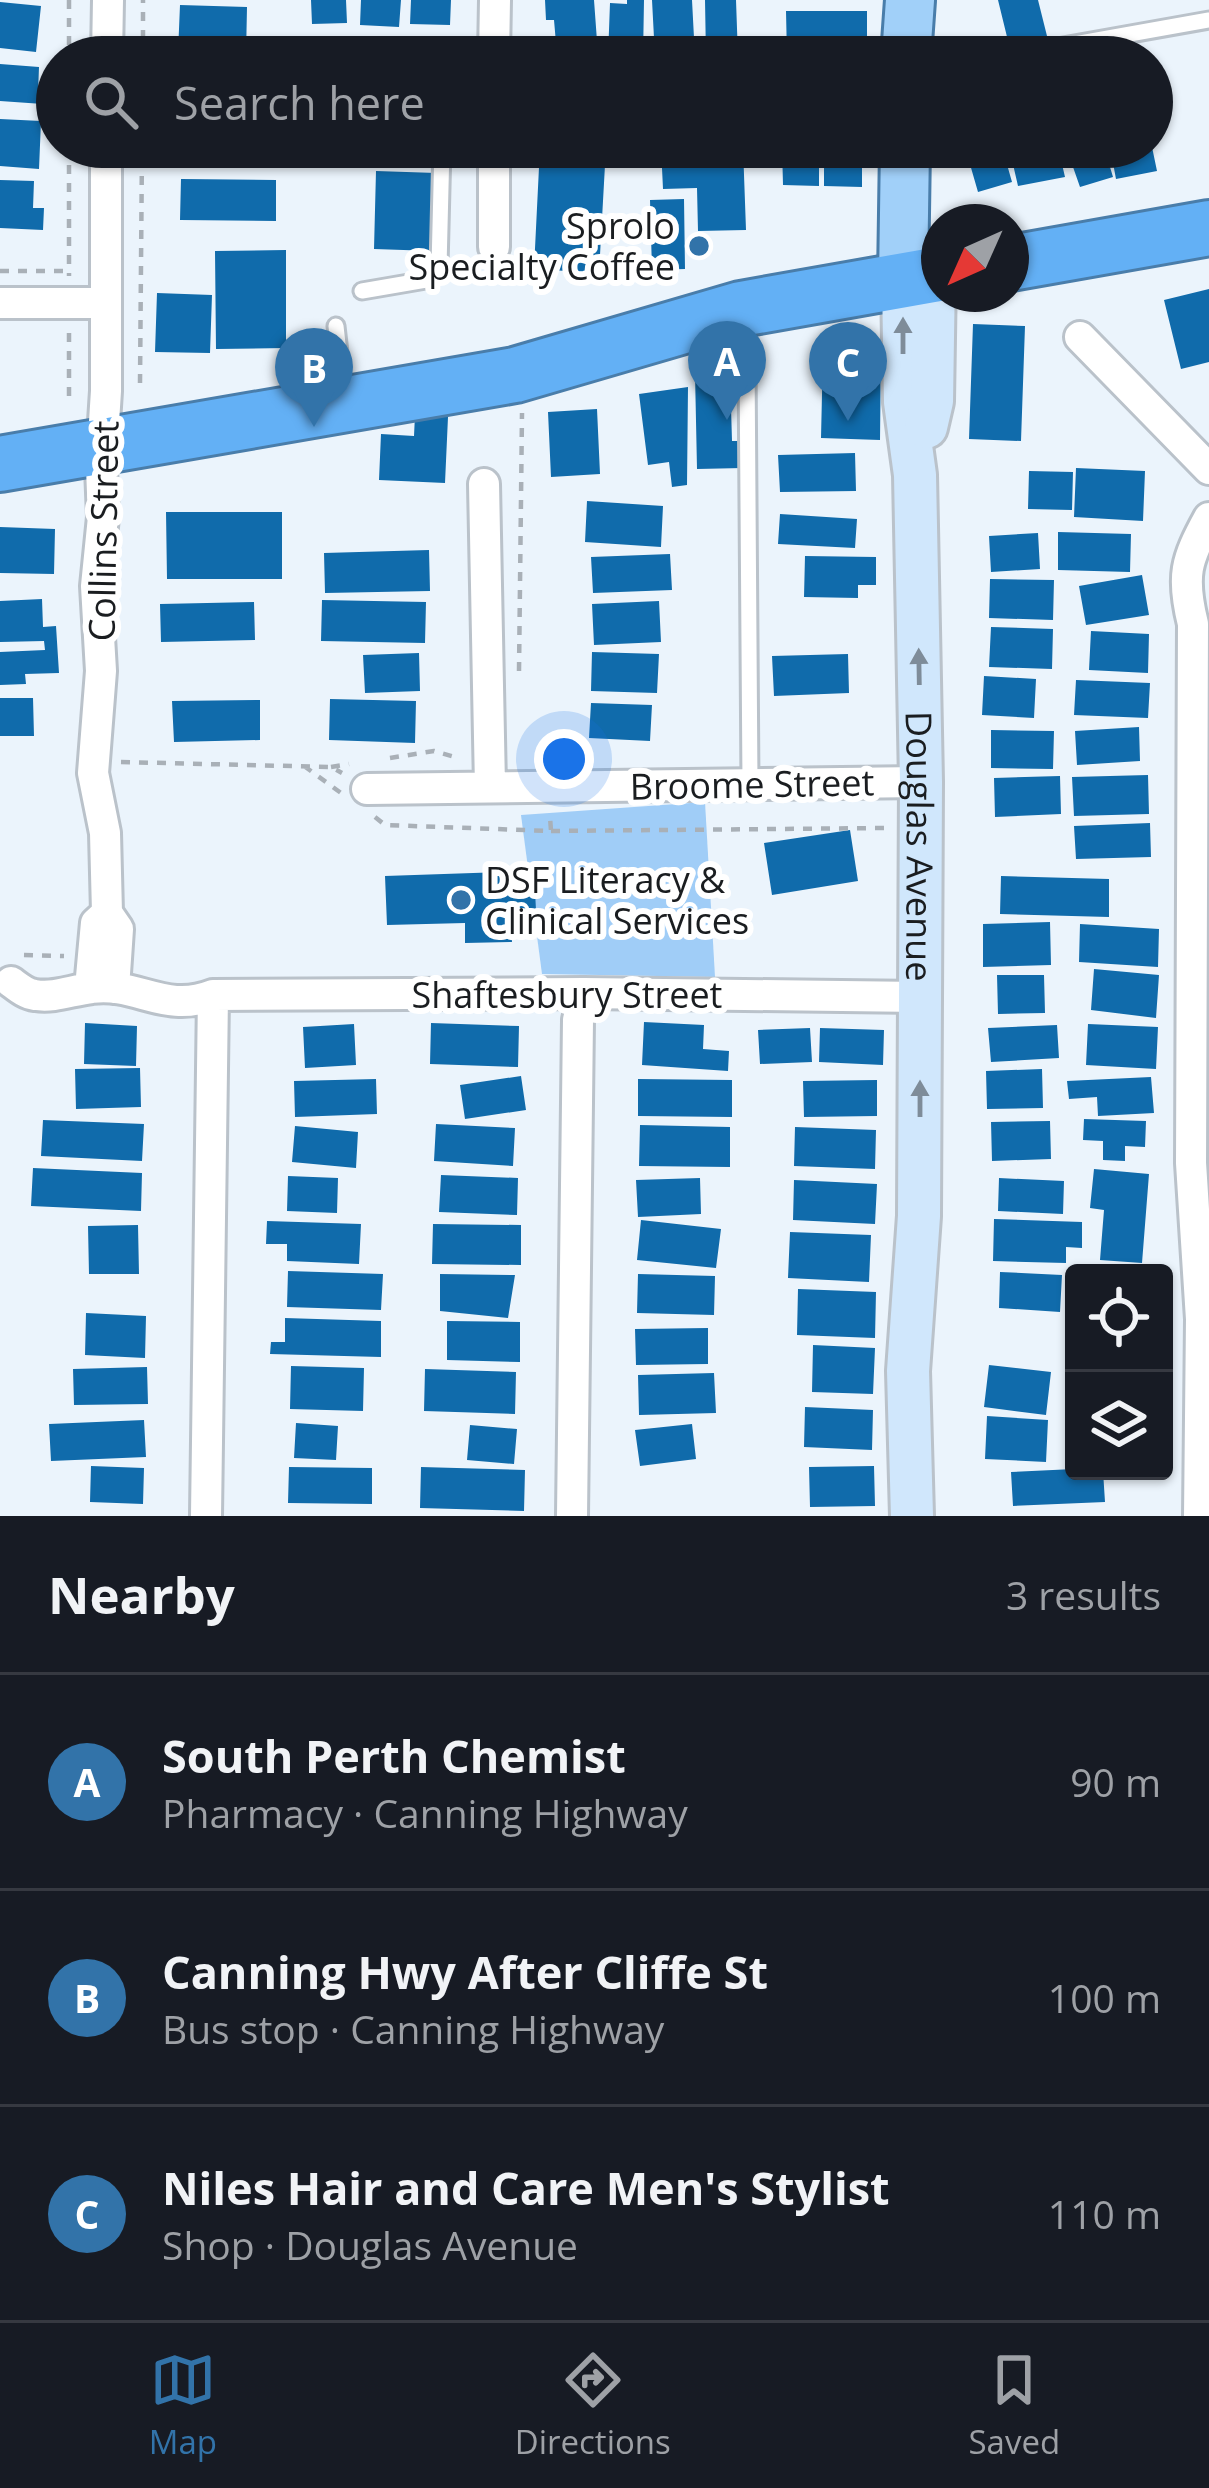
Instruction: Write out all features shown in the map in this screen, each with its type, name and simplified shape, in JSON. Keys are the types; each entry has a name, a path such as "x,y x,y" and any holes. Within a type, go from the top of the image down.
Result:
{"highway":[{"path":"1029,260 1209,228"},
{"path":"0,431 103,410 339,348 511,342 720,314 921,277"},
{"path":"0,464 103,410 515,375 720,314"}],"main road":[{"path":"907,36 910,0"},
{"path":"934,0 936,36"},
{"name":"Douglas Avenue","path":"908,168 921,245"},
{"name":"Douglas Avenue","path":"931,204 934,168"},
{"name":"Douglas Avenue","path":"912,1516 908,1371 920,1216 921,782 915,475 904,383 921,300"},
{"name":"Douglas Avenue","path":"920,1216 929,1269 932,1516"}],"street":[{"path":"107,36 108,0"},
{"path":"494,0 494,36"},
{"name":"Collins Street","path":"95,974 97,923 107,913 105,832 93,772 101,671 96,586 104,517 106,168"},
{"path":"494,168 494,247"},
{"path":"0,303 105,303"},
{"path":"1081,337 1204,453"},
{"path":"484,484 490,787"},
{"path":"1199,1516 1200,1118 1193,624 1184,590 1185,569 1209,518"},
{"path":"1193,624 1209,574"},
{"name":"Broome Street","path":"368,789 921,782"},
{"name":"Shaftesbury Street","path":"7,973 29,995 54,996 95,974 190,1004 213,994 921,997"},
{"path":"572,1516 578,1020 584,992"},
{"path":"206,1516 213,994"}],"lane":[{"path":"1119,36 1209,20"},
{"path":"362,291 426,280 439,266 441,168"},
{"path":"720,314 747,360 750,784"}],"path":[{"path":"68,0 69,36"},
{"path":"143,0 143,36"},
{"path":"69,168 69,303 103,410"},
{"path":"103,410 139,168"},
{"path":"0,271 69,271"},
{"path":"519,670 522,395"},
{"path":"115,761 331,767 368,789"},
{"path":"551,831 895,828"},
{"path":"7,973 95,974"}],"shaded area":[{"path":"705,802 715,977 542,974 521,815"}],"building":[{"path":"311,0 346,0 347,23 312,24"},
{"path":"361,0 401,0 399,27 360,25"},
{"path":"411,0 451,0 450,25 410,24"},
{"path":"545,0 594,0 597,36 555,36 554,20 546,20"},
{"path":"627,0 644,0 643,36 609,36 610,3 627,4"},
{"path":"652,0 692,0 694,36 654,36"},
{"path":"705,0 736,0 737,36 706,36"},
{"path":"998,0 1038,0 1047,36 1007,36"},
{"path":"0,2 41,6 36,52 0,48"},
{"path":"180,5 247,7 246,36 179,36"},
{"path":"786,11 867,11 867,36 787,36"},
{"path":"0,64 36,67 36,104 0,101"},
{"path":"0,119 36,121 39,169 0,166"},
{"path":"539,168 605,168 599,273 534,269"},
{"path":"662,168 744,168 746,230 698,231 697,188 663,189"},
{"path":"783,168 819,168 819,186 783,185"},
{"path":"824,168 862,168 862,187 824,186"},
{"path":"971,168 1008,168 1012,182 978,192"},
{"path":"1014,168 1063,168 1065,177 1018,186"},
{"path":"1073,168 1110,168 1113,177 1080,187"},
{"path":"1114,168 1156,168 1157,171 1116,179"},
{"path":"376,171 437,173 436,210 449,210 448,233 433,233 433,251 374,249"},
{"path":"181,179 276,180 276,221 180,220"},
{"path":"0,180 34,181 33,208 44,208 43,230 0,228"},
{"path":"684,199 685,269 652,270 650,200"},
{"path":"286,250 286,348 216,349 215,251"},
{"path":"1209,289 1209,362 1181,369 1164,300"},
{"path":"157,293 212,295 210,353 155,352"},
{"path":"973,324 1025,326 1021,441 969,439"},
{"path":"823,350 881,351 880,440 821,438"},
{"path":"695,373 730,373 732,441 743,441 743,468 697,469"},
{"path":"688,387 687,485 672,487 669,462 648,465 639,394"},
{"path":"597,409 600,474 551,477 548,412"},
{"path":"415,415 448,417 445,483 379,480 381,434 414,436"},
{"path":"855,453 856,491 780,492 778,455"},
{"path":"1076,468 1145,471 1143,521 1074,517"},
{"path":"1029,471 1073,472 1072,510 1028,509"},
{"path":"587,501 663,506 661,547 585,542"},
{"path":"166,512 282,512 282,579 167,579"},
{"path":"780,514 857,519 855,548 778,544"},
{"path":"0,527 55,529 54,574 0,573"},
{"path":"1058,532 1131,534 1130,572 1058,570"},
{"path":"1038,533 1040,569 991,572 989,536"},
{"path":"429,550 430,591 325,593 324,553"},
{"path":"670,554 672,590 593,593 591,557"},
{"path":"805,556 876,557 876,585 858,585 858,598 804,597"},
{"path":"1142,575 1149,615 1086,625 1079,586"},
{"path":"990,579 1054,580 1053,620 989,618"},
{"path":"42,599 43,627 56,626 59,673 25,674 26,684 0,685 0,652 45,650 44,641 0,642 0,601"},
{"path":"322,600 426,602 425,643 321,641"},
{"path":"659,601 661,642 594,645 592,604"},
{"path":"254,602 255,640 161,642 160,604"},
{"path":"991,627 1053,629 1052,669 989,667"},
{"path":"1091,631 1149,634 1148,673 1089,670"},
{"path":"592,652 659,654 657,693 591,691"},
{"path":"419,653 420,691 365,693 363,655"},
{"path":"848,654 849,693 774,696 772,656"},
{"path":"984,676 1036,679 1034,718 982,715"},
{"path":"1076,680 1150,683 1148,718 1074,715"},
{"path":"0,698 33,698 34,736 0,736"},
{"path":"330,699 416,701 415,743 329,740"},
{"path":"260,700 260,740 174,742 172,701"},
{"path":"591,703 652,705 650,741 589,738"},
{"path":"1139,727 1140,761 1077,765 1075,731"},
{"path":"991,730 1054,731 1053,769 991,768"},
{"path":"1148,775 1149,814 1074,816 1072,777"},
{"path":"1060,776 1061,814 995,817 994,778"},
{"path":"1150,823 1151,857 1076,859 1074,826"},
{"path":"850,830 858,881 772,895 764,843"},
{"name":"DSF Literacy & Clinical Services","path":"534,871 537,930 511,931 512,942 465,943 465,923 387,925 385,876"},
{"path":"1001,876 1109,879 1109,917 1000,914"},
{"path":"1050,922 1051,965 983,967 983,924"},
{"path":"1080,924 1159,929 1158,967 1079,962"},
{"path":"1094,969 1159,975 1156,1018 1091,1010"},
{"path":"997,975 1044,975 1045,1013 998,1014"},
{"path":"644,1022 704,1025 703,1049 729,1051 728,1071 642,1065"},
{"path":"85,1023 137,1026 136,1066 84,1064"},
{"path":"431,1023 519,1026 518,1067 430,1064"},
{"path":"354,1024 356,1065 305,1068 303,1027"},
{"path":"1088,1024 1158,1027 1156,1069 1086,1065"},
{"path":"1057,1025 1059,1058 991,1062 988,1028"},
{"path":"810,1028 812,1062 760,1064 758,1030"},
{"path":"820,1028 884,1030 883,1065 819,1062"},
{"path":"140,1068 141,1107 76,1109 75,1069"},
{"path":"1042,1069 1043,1108 987,1109 986,1071"},
{"path":"521,1076 526,1110 465,1119 460,1085"},
{"path":"1151,1077 1154,1113 1098,1116 1097,1097 1069,1099 1067,1081"},
{"path":"376,1079 377,1114 295,1117 294,1081"},
{"path":"638,1079 732,1080 732,1117 638,1116"},
{"path":"877,1080 877,1116 804,1117 803,1081"},
{"path":"1084,1119 1146,1121 1145,1147 1125,1146 1125,1161 1103,1160 1103,1141 1083,1140"},
{"path":"43,1120 144,1124 142,1161 41,1156"},
{"path":"1050,1121 1051,1159 992,1161 991,1122"},
{"path":"436,1124 515,1128 513,1166 434,1161"},
{"path":"640,1125 730,1127 730,1167 639,1166"},
{"path":"295,1126 358,1132 356,1168 292,1162"},
{"path":"795,1127 876,1130 875,1169 794,1166"},
{"path":"33,1168 142,1173 141,1211 31,1206"},
{"path":"1094,1169 1149,1174 1142,1263 1100,1260 1104,1210 1090,1208"},
{"path":"441,1175 518,1178 517,1215 439,1212"},
{"path":"288,1176 338,1178 337,1213 287,1211"},
{"path":"700,1178 701,1214 638,1217 636,1180"},
{"path":"999,1178 1064,1181 1063,1214 998,1211"},
{"path":"794,1180 877,1184 875,1224 793,1220"},
{"path":"994,1219 1082,1222 1082,1248 1066,1247 1066,1263 993,1261"},
{"path":"641,1220 721,1229 716,1268 637,1260"},
{"path":"267,1221 361,1224 359,1264 287,1261 287,1244 266,1244"},
{"path":"433,1224 521,1225 521,1265 432,1264"},
{"path":"138,1225 139,1274 89,1274 88,1226"},
{"path":"790,1232 871,1235 869,1282 788,1278"},
{"path":"288,1271 383,1274 381,1310 287,1307"},
{"path":"1000,1272 1062,1275 1060,1312 999,1308"},
{"path":"440,1274 515,1275 508,1318 440,1311"},
{"path":"638,1274 715,1276 714,1315 637,1313"},
{"path":"798,1289 876,1292 875,1338 797,1335"},
{"path":"86,1313 146,1316 145,1358 85,1355"},
{"path":"285,1318 381,1321 381,1357 270,1354 271,1342 285,1342"},
{"path":"447,1321 520,1322 520,1362 447,1360"},
{"path":"708,1328 708,1364 636,1365 635,1329"},
{"path":"813,1345 875,1348 873,1394 812,1392"},
{"path":"989,1365 1051,1372 1046,1415 984,1407"},
{"path":"291,1366 364,1368 363,1411 290,1409"},
{"path":"147,1367 148,1404 74,1405 73,1369"},
{"path":"425,1369 516,1372 515,1414 424,1411"},
{"path":"714,1373 716,1413 639,1415 638,1375"},
{"path":"805,1407 873,1410 872,1450 804,1447"},
{"path":"987,1416 1048,1420 1046,1462 985,1459"},
{"path":"144,1420 146,1457 51,1461 49,1424"},
{"path":"296,1423 338,1426 336,1460 294,1458"},
{"path":"692,1424 696,1459 640,1466 635,1430"},
{"path":"470,1425 517,1429 514,1464 467,1460"},
{"path":"91,1466 144,1468 143,1504 90,1502"},
{"path":"874,1466 875,1506 810,1507 809,1467"},
{"path":"289,1467 372,1468 372,1504 288,1503"},
{"path":"421,1467 525,1470 524,1511 420,1508"},
{"path":"1065,1469 1065,1480 1104,1480 1105,1502 1013,1506 1011,1472"}],"place":[{"name":"Sprolo Specialty Coffee","path":"699,246"},
{"name":"South Perth Chemist","path":"727,420"},
{"name":"Niles Hair and Care Men's Stylist","path":"848,421"},
{"name":"Canning Hwy After Cliffe St","path":"314,427"},
{"name":"DSF Literacy & Clinical Services","path":"461,900"}]}
